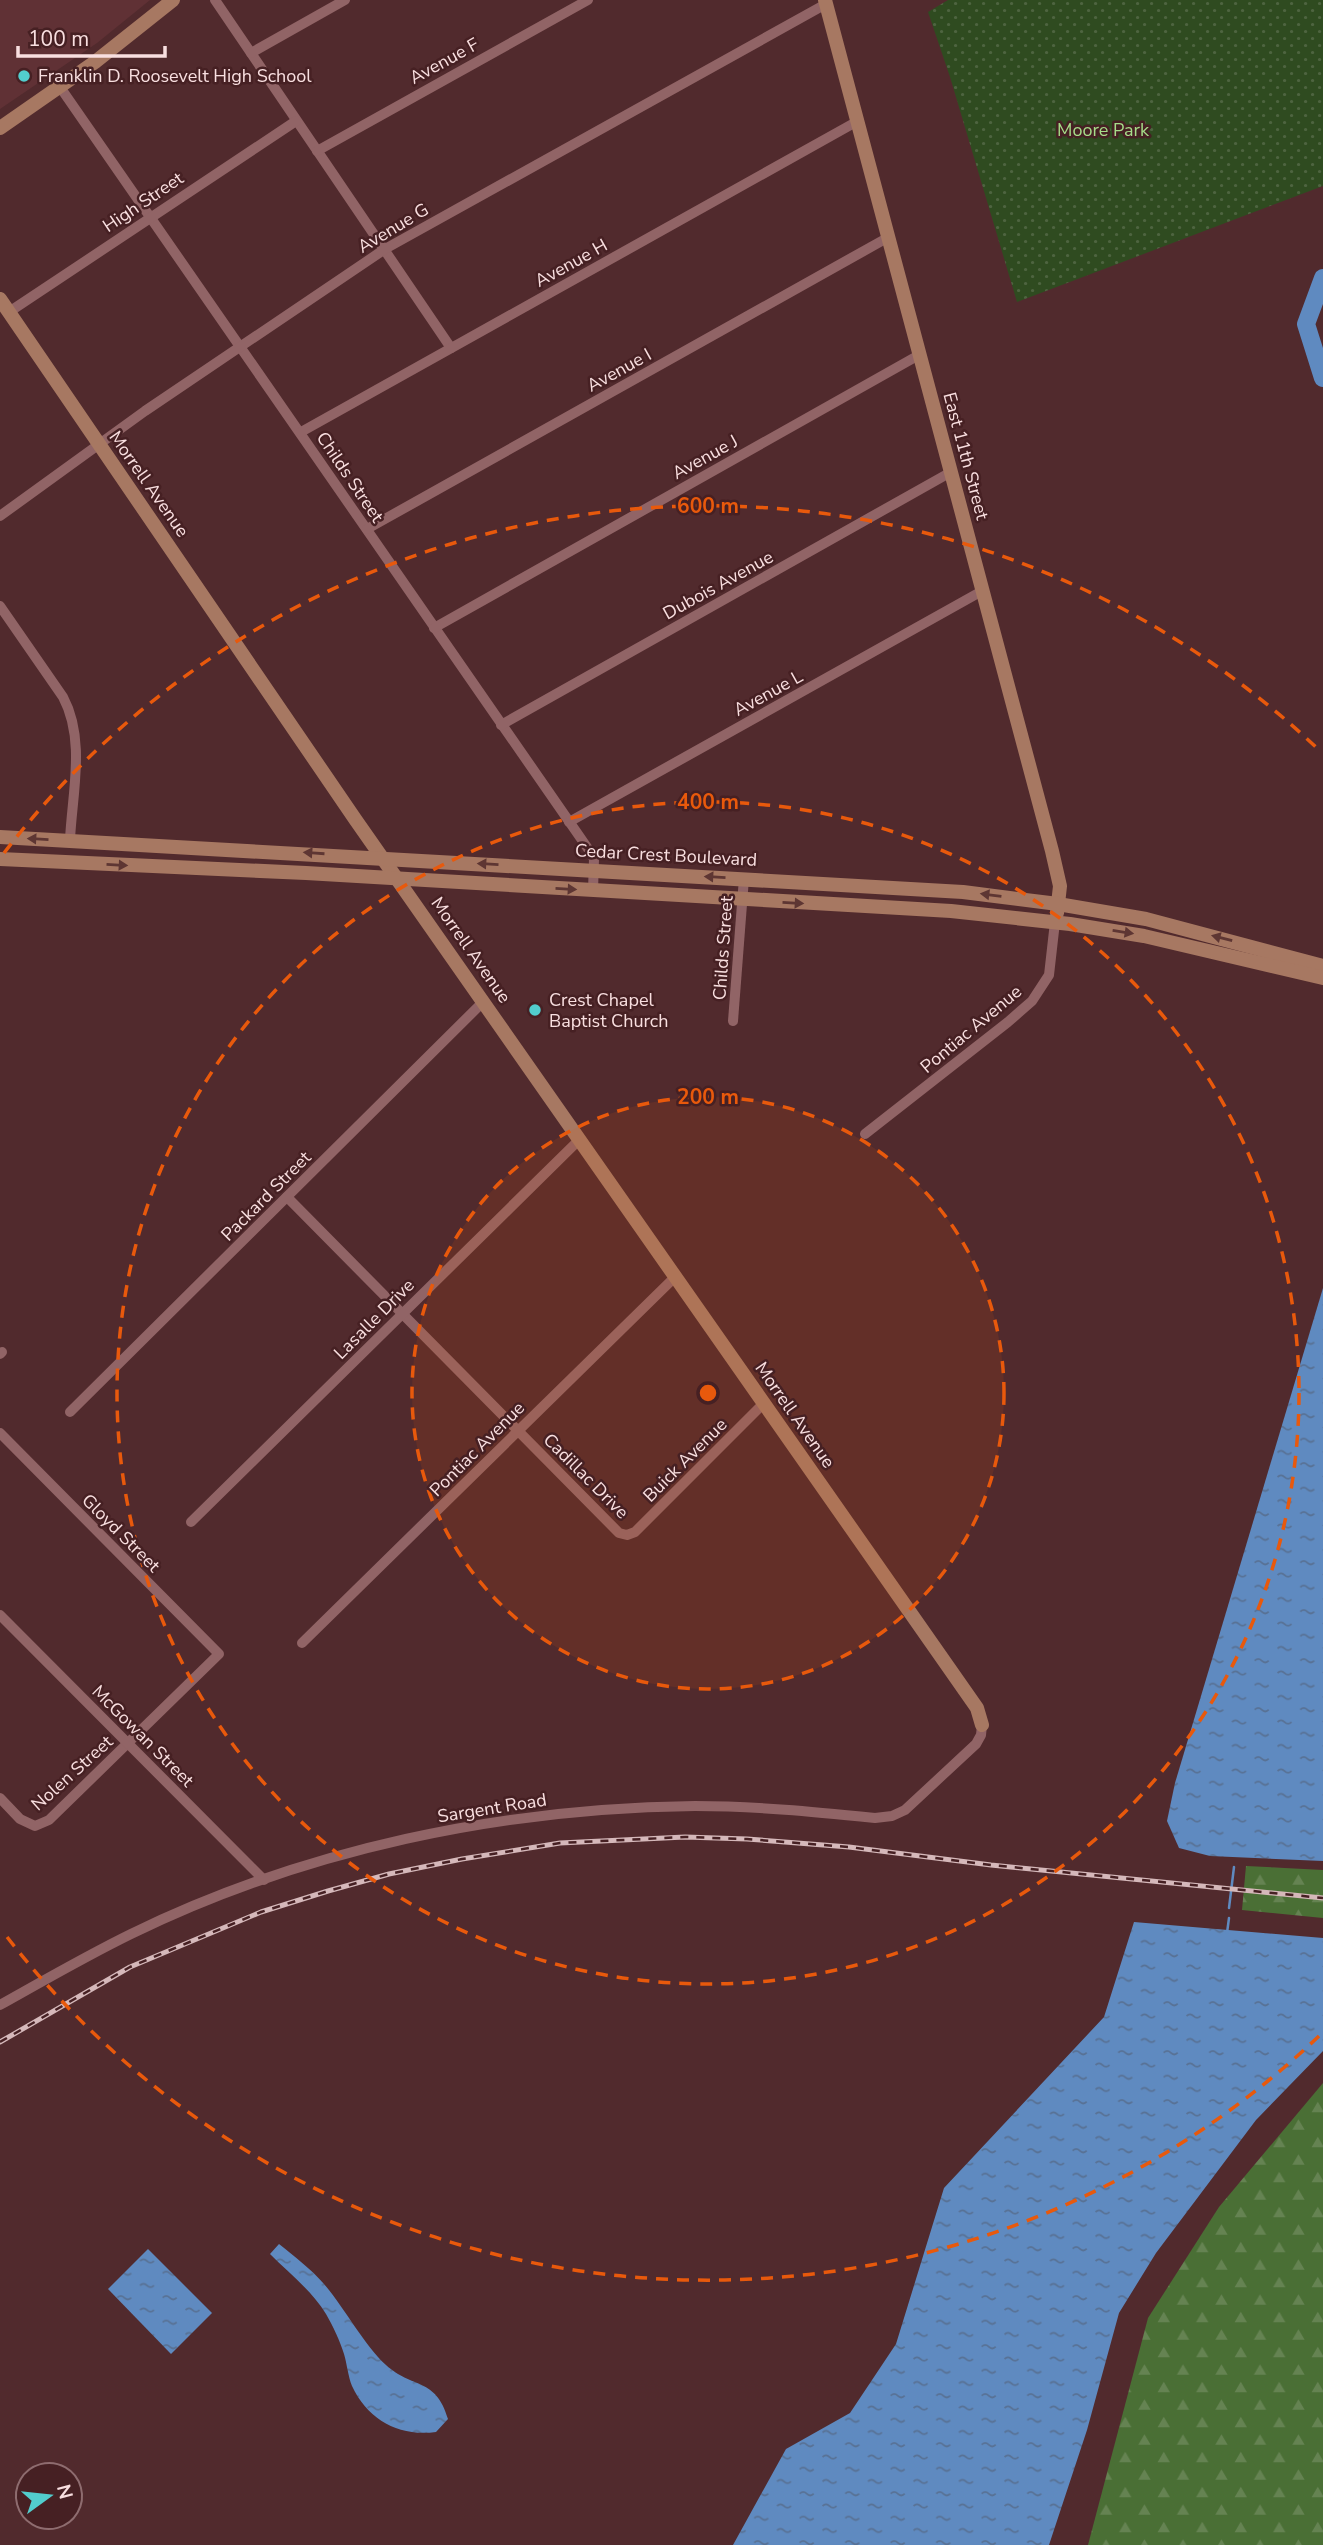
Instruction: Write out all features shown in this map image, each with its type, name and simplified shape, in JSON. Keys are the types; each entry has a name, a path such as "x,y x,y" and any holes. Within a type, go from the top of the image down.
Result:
{"street":[{"path":"0,128 60,87 173,0"},
{"path":"215,0 451,348"},
{"path":"251,53 345,0"},
{"name":"Avenue F","path":"317,150 587,0"},
{"name":"East 11th Street","path":"825,2 1052,851 1060,886 1055,922"},
{"name":"Avenue G","path":"0,516 240,346 385,249 825,2"},
{"name":"Childs Street","path":"60,87 591,853 594,870 593,891"},
{"name":"High Street","path":"4,305 149,217 296,121"},
{"name":"Avenue H","path":"301,432 856,122"},
{"name":"Avenue I","path":"367,529 887,238"},
{"name":"Morrell Avenue","path":"4,305 382,858 400,880 976,1707 982,1725"},
{"name":"Avenue J","path":"434,628 919,355"},
{"name":"Dubois Avenue","path":"501,725 951,472"},
{"name":"Avenue L","path":"569,822 982,592"},
{"path":"0,606 71,712 76,738 69,863"},
{"name":"Cedar Crest Boulevard","path":"0,837 963,892 1146,919 1280,961 1323,978"},
{"name":"Cedar Crest Boulevard","path":"0,859 951,911 1055,922 1323,966"},
{"name":"Childs Street","path":"733,1021 744,878"},
{"name":"Pontiac Avenue","path":"865,1134 1032,1001 1049,975 1055,922"},
{"name":"Packard Street","path":"70,1412 484,1001"},
{"name":"Lasalle Drive","path":"191,1522 580,1139"},
{"name":"Cadillac Drive","path":"288,1197 619,1532 627,1535"},
{"name":"Pontiac Avenue","path":"302,1643 675,1277"},
{"name":"Buick Avenue","path":"627,1535 635,1532 763,1404"},
{"name":"Gloyd Street","path":"0,1433 219,1654"},
{"name":"McGowan Street","path":"0,1615 264,1880"},
{"name":"Nolen Street","path":"0,1798 20,1819 35,1826 49,1820 219,1654"},
{"name":"Sargent Road","path":"0,2005 131,1934 264,1880 400,1841 461,1827 527,1817 696,1806 760,1808 875,1818 892,1816 916,1801 976,1744 982,1725"}],"shaded area":[{"name":"Franklin D. Roosevelt High School","path":"0,0 150,0 97,43 0,109"}],"green space":[{"name":"Moore Park","path":"948,0 1323,0 1323,186 1017,302 928,12"},
{"path":"1246,1866 1323,1870 1323,1918 1242,1910"},
{"path":"1323,2083 1323,2545 1088,2545 1148,2318 1219,2207"}],"water":[{"path":"1323,1288 1323,1861 1210,1856 1179,1848 1167,1821 1175,1783"},
{"path":"1134,1922 1323,1938 1323,2051 1256,2120 1156,2253 1119,2313 1087,2430 1049,2545 733,2545 786,2449 850,2413 896,2344 944,2188 1104,2017"},
{"path":"279,2244 324,2284 386,2365 437,2396 448,2419 436,2432 397,2429 376,2417 367,2408 352,2386 342,2349 326,2314 307,2290 270,2254"},
{"path":"148,2249 212,2313 171,2354 108,2289"}],"waterway":[{"path":"1323,278 1306,324 1323,378"},
{"path":"1229,1908 1234,1867"},
{"path":"1227,1933 1229,1918"}],"railway":[{"path":"0,2042 130,1967 261,1912 389,1874 560,1843 685,1837 747,1839 849,1847 991,1865 1323,1898"}],"place":[{"name":"Franklin D. Roosevelt High School","path":"24,76"},
{"name":"Crest Chapel Baptist Church","path":"535,1010"}]}
